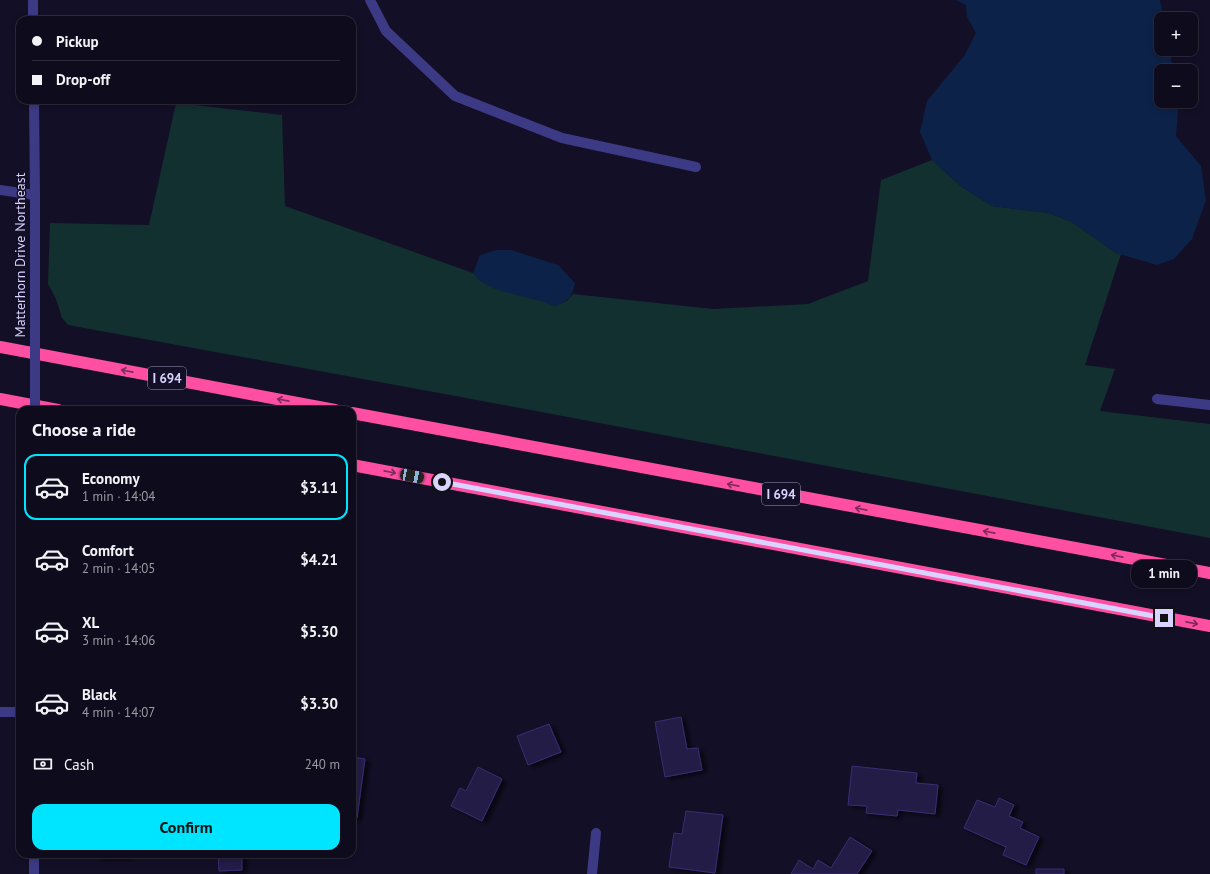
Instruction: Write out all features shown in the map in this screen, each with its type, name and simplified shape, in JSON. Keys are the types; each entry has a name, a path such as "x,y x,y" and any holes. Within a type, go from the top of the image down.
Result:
{"highway":[{"name":"I 694","path":"0,347 314,406"},
{"path":"0,399 37,406"},
{"name":"I 694","path":"356,414 1210,574"},
{"path":"356,466 1210,626"}],"street":[{"path":"33,0 33,16"},
{"path":"370,0 386,31 455,96 562,138 696,167"},
{"name":"Matterhorn Drive Northeast","path":"34,104 35,406"},
{"path":"0,190 35,195"},
{"path":"1157,399 1210,405"},
{"path":"0,712 16,712"},
{"path":"592,874 596,833"},
{"path":"34,858 34,874"}],"green space":[{"path":"176,104 282,115 285,206 473,273 482,282 555,306 567,301 573,294 713,309 808,304 868,281 881,180 932,160 962,187 992,206 1049,213 1072,222 1116,253 1121,254 1085,365 1115,369 1100,411 1210,424 1210,538 461,397 68,325 62,318 56,299 48,284 50,223 149,225"}],"water":[{"path":"956,0 1160,0 1163,12 1154,12 1154,56 1171,56 1172,64 1154,64 1154,108 1178,108 1176,136 1201,166 1206,200 1192,239 1174,259 1157,265 1116,253 1072,222 1049,213 992,206 962,187 932,160 920,132 927,101 964,56 976,33 967,17 966,5"},
{"path":"497,250 511,250 558,265 575,283 573,292 567,300 555,306 498,290 489,286 478,279 473,273 480,255"}],"building":[{"path":"681,717 687,749 698,748 702,770 665,777 655,722"},
{"path":"549,724 561,752 528,765 517,736"},
{"path":"356,758 365,759 356,818"},
{"path":"852,766 917,773 916,783 938,785 935,814 898,810 897,816 866,813 867,806 848,805"},
{"path":"478,767 502,779 482,821 451,806 460,788 466,791"},
{"path":"999,798 1014,805 1009,816 1023,822 1020,828 1039,837 1026,865 1003,855 1006,847 964,828 977,800 995,807"},
{"path":"686,811 723,815 715,873 669,867 674,833 682,834"},
{"path":"850,837 872,851 857,874 791,874 799,860 813,869 818,860 831,868"},
{"path":"218,858 242,858 242,870 219,871"},
{"path":"1036,869 1064,869 1064,874 1036,874"}],"route":[{"path":"442,482 683,526 1164,618"}]}
